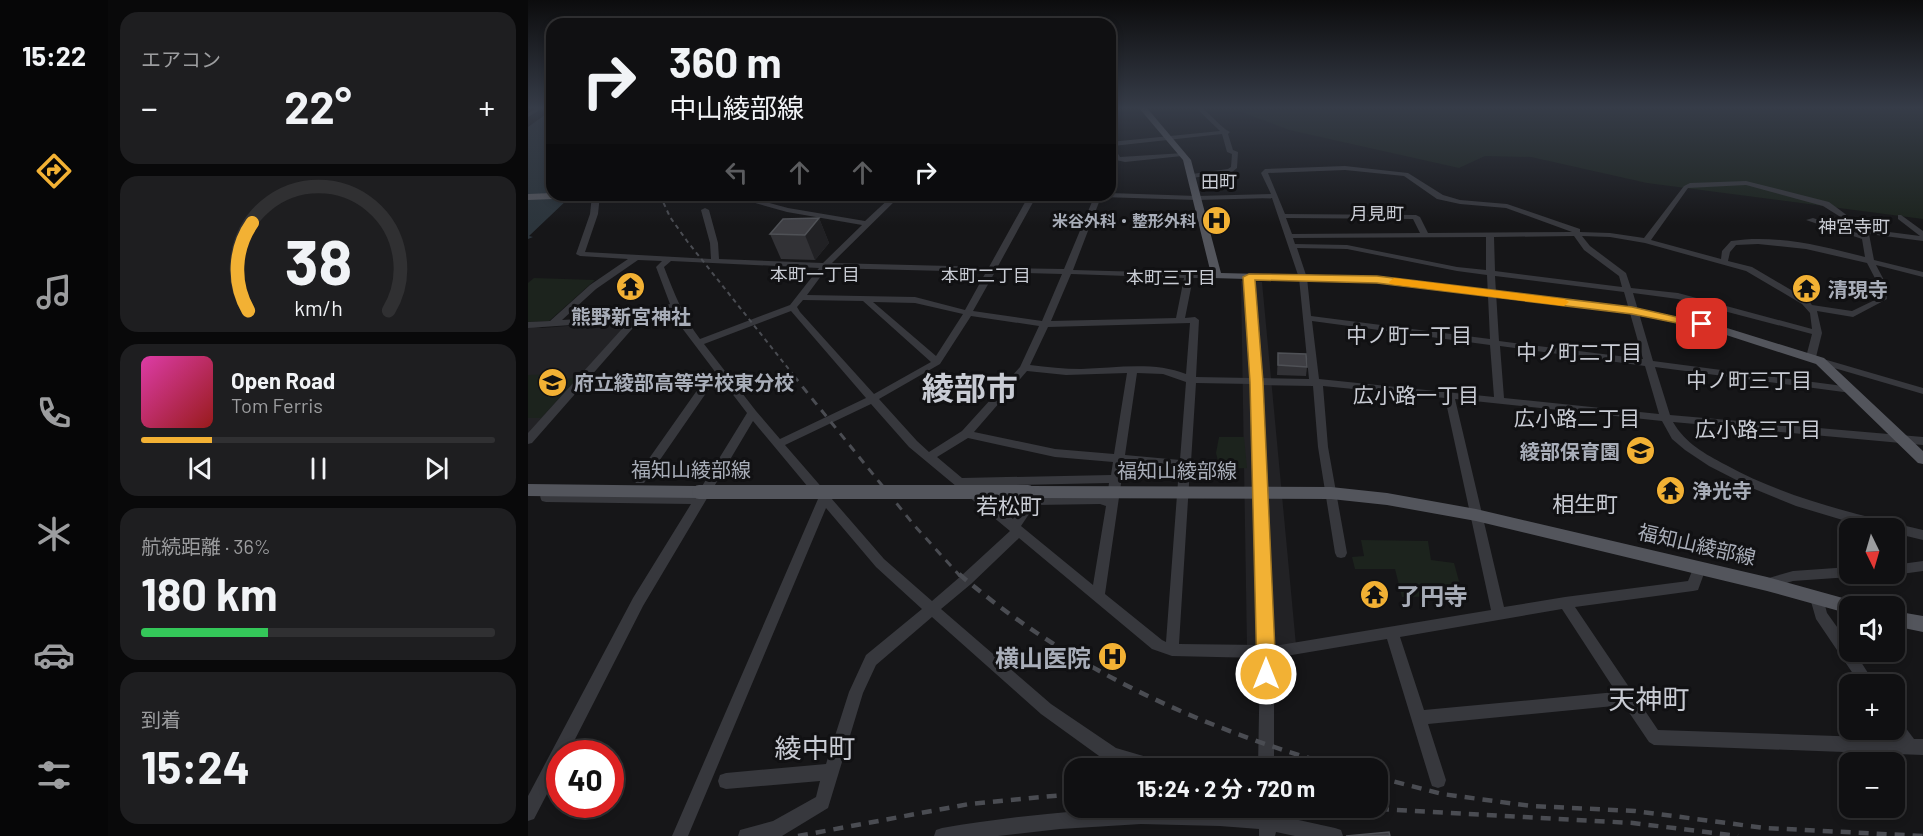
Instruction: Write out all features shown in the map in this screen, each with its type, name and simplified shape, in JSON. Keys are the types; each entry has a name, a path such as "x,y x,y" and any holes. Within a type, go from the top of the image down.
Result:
{"main road":[{"path":"1177,147 1192,176 1216,276 1377,280 1632,310 1724,330 1815,359 1923,459"},
{"path":"528,197 546,196"},
{"name":"福知山綾部線","path":"528,490 699,496 1029,496 1114,492 1331,493 1476,515 1767,584 1839,604"},
{"path":"1905,620 1923,624"}],"street":[{"path":"1192,176 1230,171 1234,168 1235,152 1230,152 1229,147"},
{"path":"1116,156 1118,159 1125,160 1182,154"},
{"path":"1341,553 1323,447 1303,278 1275,196 1264,173 1267,170 1373,170 1406,174 1440,197 1460,202 1507,206 1586,234"},
{"path":"1646,241 1686,187 1741,182 1826,204 1836,209 1865,238"},
{"path":"1116,196 1197,198 1275,196"},
{"path":"595,201 594,214 580,254 825,266 1216,276"},
{"path":"754,201 788,210 867,224"},
{"path":"699,343 793,307 825,266 891,201"},
{"path":"778,444 872,399 937,362 968,313 1031,201"},
{"path":"929,457 966,434 1024,368 1046,324 1096,201"},
{"path":"705,210 714,243 715,261"},
{"path":"1282,216 1416,217 1425,235"},
{"path":"1901,217 1923,237"},
{"path":"1810,220 1865,238"},
{"path":"1809,307 1853,314 1870,308 1882,299 1883,282 1871,262 1865,238 1866,231 1923,237"},
{"path":"1289,236 1586,234 1646,241 1749,268 1787,290 1814,313 1817,333 1815,359 1923,391"},
{"path":"1490,235 1491,294 1499,400"},
{"path":"1577,235 1587,248 1623,276 1665,416 1676,436 1689,448 1746,482 1806,505 1856,518"},
{"path":"1725,261 1726,251 1734,243 1765,242 1814,248 1923,275"},
{"path":"1293,246 1347,247 1457,269 1678,296 1817,333"},
{"path":"552,324 593,287 636,257"},
{"path":"669,259 660,267 675,305 699,343 752,413 880,563 1046,709 1112,755 1122,758"},
{"path":"1180,320 1189,275"},
{"path":"1249,277 1256,382 1258,492 1267,651 1266,758"},
{"path":"801,297 915,300 968,313 1046,324 1195,320 1187,465 1182,493 1172,650"},
{"path":"864,298 937,362"},
{"path":"528,325 637,318 675,305"},
{"path":"793,307 913,444 1157,645 1172,650 1267,651 1565,603 1693,586 1700,568"},
{"path":"528,440 637,318"},
{"path":"1307,318 1851,390"},
{"path":"1024,368 1066,372 1156,371 1183,376 1191,380 1316,382 1923,441"},
{"path":"1098,595 1132,371"},
{"path":"640,480 709,381 722,374"},
{"path":"1449,395 1499,614"},
{"path":"528,813 638,602 699,496 752,413"},
{"path":"966,434 1055,453 1187,465"},
{"path":"959,482 1114,492"},
{"path":"746,836 775,833 822,802 856,692 871,660 933,608 1016,529 1029,496 982,501"},
{"path":"680,836 824,499"},
{"path":"1905,531 1923,535"},
{"path":"1905,568 1923,566"},
{"path":"1767,584 1793,576 1839,573"},
{"path":"1817,598 1821,615 1861,674"},
{"path":"1565,603 1654,737 1916,746"},
{"path":"1392,632 1438,780"},
{"path":"1418,718 1628,698"},
{"path":"1905,735 1916,746"},
{"path":"726,782 831,772"},
{"path":"942,836 1170,815 1268,822 1335,836"}],"shaded area":[{"path":"528,147 546,147 546,201 566,201 529,236 533,237 528,239"},
{"path":"1365,147 1923,147 1923,219 1647,183 1531,157 1485,156 1459,168"},
{"path":"534,278 595,280 549,321 528,322 528,283"},
{"path":"1241,281 1262,282 1296,645 1247,647"},
{"name":"府立綾部高等学校東分校","path":"629,321 528,436 528,326 542,328"},
{"path":"563,374 558,379 578,378 541,418 528,418 528,375"},
{"path":"1219,437 1244,437 1247,468 1225,469 1225,464 1218,461 1216,453"},
{"path":"1361,540 1428,541 1431,560 1454,563 1463,596 1402,597 1395,569 1355,569 1352,557 1364,556"}],"building":[{"path":"819,218 805,235 770,234 783,219"},
{"path":"1278,353 1306,354 1307,367 1278,365"},
{"path":"1389,832 1390,836 1346,836"}],"railway":[{"path":"663,201 670,217 687,241 795,377"},
{"path":"793,375 914,525 960,576"},
{"path":"959,574 1046,639 1092,667 1188,714 1310,758"},
{"path":"1388,780 1442,794 1531,806 1635,811 1765,828 1923,836"},
{"path":"798,836 969,804 1064,795"},
{"path":"1388,809 1633,823 1738,836"}],"slow traffic":[{"path":"1394,282 1564,302"}],"place":[{"name":"米谷外科・整形外科","path":"1217,220"},
{"name":"熊野新宮神社","path":"631,286"},
{"name":"清現寺","path":"1807,289"},
{"name":"府立綾部高等学校東分校","path":"553,382"},
{"name":"綾部保育園","path":"1641,451"},
{"name":"浄光寺","path":"1671,490"},
{"name":"了円寺","path":"1375,595"},
{"name":"横山医院","path":"1112,657"}],"district":[{"name":"田町","path":"1219,181"},
{"name":"月見町","path":"1377,213"},
{"name":"神宮寺町","path":"1854,226"},
{"name":"本町一丁目","path":"815,274"},
{"name":"本町二丁目","path":"986,275"},
{"name":"本町三丁目","path":"1171,277"},
{"name":"中ノ町一丁目","path":"1409,334"},
{"name":"中ノ町二丁目","path":"1579,351"},
{"name":"中ノ町三丁目","path":"1749,379"},
{"name":"綾部市","path":"970,387"},
{"name":"広小路一丁目","path":"1416,394"},
{"name":"広小路二丁目","path":"1577,417"},
{"name":"広小路三丁目","path":"1758,428"},
{"name":"相生町","path":"1585,503"},
{"name":"若松町","path":"1009,505"},
{"name":"天神町","path":"1649,698"},
{"name":"綾中町","path":"815,747"}],"route":[{"path":"1266,674 1256,382 1249,277 1377,280 1632,310 1702,324"}]}
